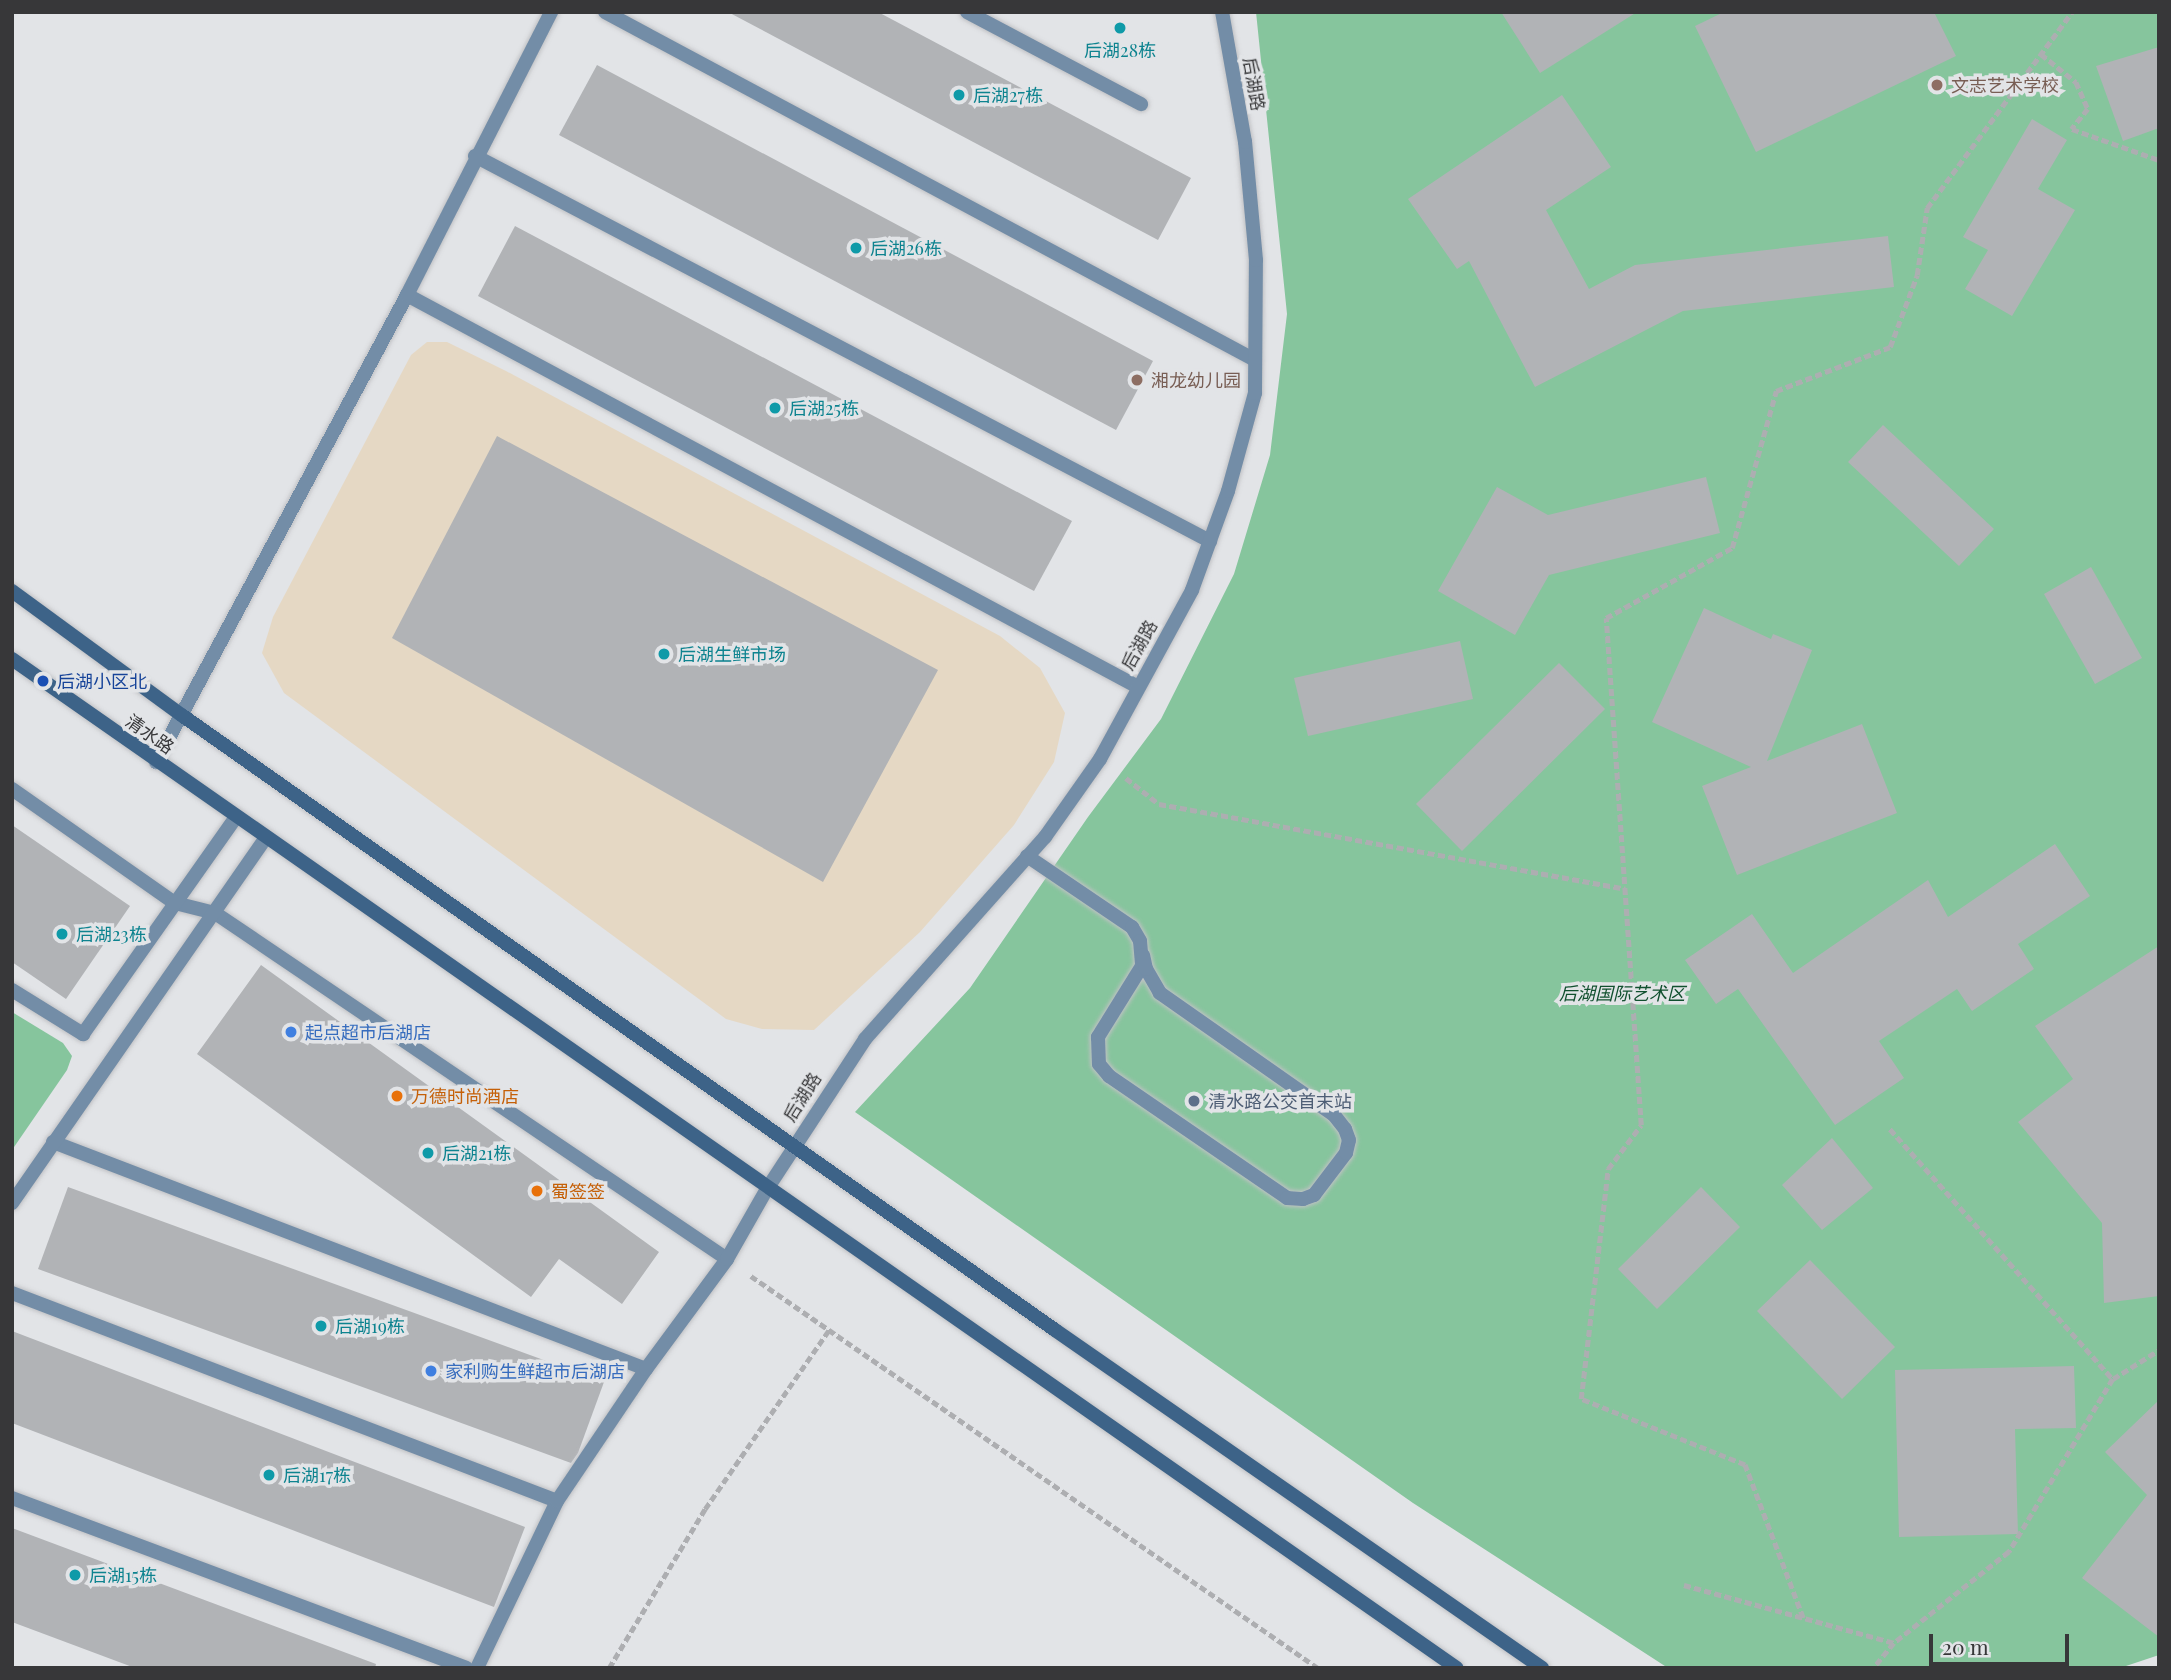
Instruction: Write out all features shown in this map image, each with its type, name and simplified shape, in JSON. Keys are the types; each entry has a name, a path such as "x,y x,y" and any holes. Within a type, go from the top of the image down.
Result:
{"main road":[{"path":"12,591 183,716 1542,1668"},
{"name":"清水路","path":"12,660 1457,1668"}],"street":[{"path":"156,762 407,295 475,156 551,12"},
{"path":"605,12 1255,360"},
{"path":"967,12 1141,104"},
{"name":"后湖路","path":"477,1668 557,1501 646,1369 727,1259 767,1189 865,1039 1045,837 1100,758 1192,590 1228,491 1255,393 1256,260 1253,220 1245,142 1222,12"},
{"path":"475,156 1210,541"},
{"path":"407,295 1138,687"},
{"path":"12,789 175,903 215,913 727,1259"},
{"path":"12,990 83,1034 236,817"},
{"path":"12,1203 266,838"},
{"path":"1027,856 1132,927 1143,955 1146,969 1160,993 1334,1115 1345,1129 1349,1140 1346,1153 1314,1195 1303,1199 1287,1198 1109,1076 1099,1064 1098,1037 1142,966 1143,955"},
{"path":"53,1142 646,1369"},
{"path":"12,1293 557,1501"},
{"path":"12,1498 466,1668"}],"path":[{"path":"1803,1618 1745,1465 1581,1399 1608,1169 1641,1125 1606,618 1732,548 1776,391 1891,347 1917,275 1927,208 2071,12"},
{"path":"2041,54 2076,82 2088,109 2072,129 2159,160"},
{"path":"1100,758 1159,804 1625,888"},
{"path":"1890,1129 2113,1379"},
{"path":"727,1259 1318,1668"},
{"path":"609,1668 705,1509 829,1330"},
{"path":"1874,1668 1894,1643 2009,1552 2113,1379 2159,1350"},
{"path":"1684,1585 1894,1643"}],"shaded area":[{"name":"后湖生鲜市场","path":"427,342 447,342 506,371 1000,636 1040,668 1065,713 1054,762 1014,825 920,932 814,1030 762,1029 726,1019 284,693 262,653 273,617 411,355"}],"green space":[{"name":"后湖国际艺术区","path":"1256,12 2159,12 2159,1655 2120,1668 1668,1668 1413,1503 855,1112 970,988 1088,817 1161,719 1234,574 1270,455 1287,314"},
{"path":"12,1012 63,1043 72,1056 67,1070 12,1150"}],"building":[{"name":"后湖27栋","path":"728,12 878,12 1191,178 1158,240"},
{"path":"1501,12 1637,12 1540,73"},
{"path":"1724,12 1934,12 1956,56 1756,152 1695,26"},
{"path":"2159,47 2159,128 2123,141 2096,66"},
{"name":"后湖26栋","path":"597,65 1153,361 1116,430 559,135"},
{"path":"1562,95 1611,167 1546,210 1589,289 1635,265 1888,236 1894,287 1683,311 1535,387 1469,261 1457,269 1408,199"},
{"path":"2032,119 2067,140 2038,189 2075,210 2012,316 1965,289 1988,250 1963,237"},
{"name":"后湖25栋","path":"515,226 1072,521 1034,591 478,296"},
{"path":"1883,425 1994,529 1959,566 1848,462"},
{"name":"后湖生鲜市场","path":"497,436 938,670 823,882 392,638"},
{"path":"1706,477 1720,533 1549,575 1515,635 1438,591 1497,487 1548,515"},
{"path":"2091,567 2142,658 2095,684 2044,594"},
{"path":"1704,608 1771,639 1773,634 1812,650 1767,761 1862,724 1897,813 1737,875 1702,786 1751,767 1652,722"},
{"path":"1460,641 1473,699 1308,736 1294,678"},
{"path":"1559,663 1605,709 1462,851 1416,804"},
{"name":"后湖23栋","path":"12,825 130,906 66,999 12,962"},
{"path":"2055,844 2090,896 2018,944 2034,969 1972,1011 1957,989 1879,1041 1904,1078 1835,1125 1738,989 1716,1004 1685,960 1752,914 1793,973 1928,880 1948,917"},
{"path":"2159,946 2159,1296 2104,1303 2102,1223 2018,1122 2073,1079 2035,1026"},
{"name":"后湖21栋","path":"261,965 659,1252 622,1304 559,1259 531,1297 197,1054"},
{"path":"1832,1138 1873,1188 1822,1230 1782,1185"},
{"name":"后湖19栋","path":"68,1187 604,1382 578,1453 571,1463 38,1269"},
{"path":"1701,1187 1740,1227 1657,1309 1618,1269"},
{"path":"1810,1260 1895,1347 1842,1399 1757,1311"},
{"name":"后湖17栋","path":"12,1331 525,1527 494,1607 12,1423"},
{"path":"2074,1366 2076,1428 2015,1429 2018,1534 1899,1537 1895,1370"},
{"path":"2159,1400 2159,1637 2082,1578 2147,1495 2105,1452"},
{"name":"后湖15栋","path":"12,1528 376,1664 375,1668 135,1668 12,1622"}],"place":[{"name":"后湖28栋","path":"1120,28"},
{"name":"文志艺术学校","path":"1937,85"},
{"name":"后湖27栋","path":"959,95"},
{"name":"后湖26栋","path":"856,248"},
{"name":"湘龙幼儿园","path":"1137,380"},
{"name":"后湖25栋","path":"775,408"},
{"name":"后湖生鲜市场","path":"664,654"},
{"name":"后湖小区北","path":"43,681"},
{"name":"后湖23栋","path":"62,934"},
{"name":"起点超市后湖店","path":"291,1032"},
{"name":"万德时尚酒店","path":"397,1096"},
{"name":"清水路公交首末站","path":"1194,1101"},
{"name":"后湖21栋","path":"428,1153"},
{"name":"蜀签签","path":"537,1191"},
{"name":"后湖19栋","path":"321,1326"},
{"name":"家利购生鲜超市后湖店","path":"431,1371"},
{"name":"后湖17栋","path":"269,1475"},
{"name":"后湖15栋","path":"75,1575"}]}
